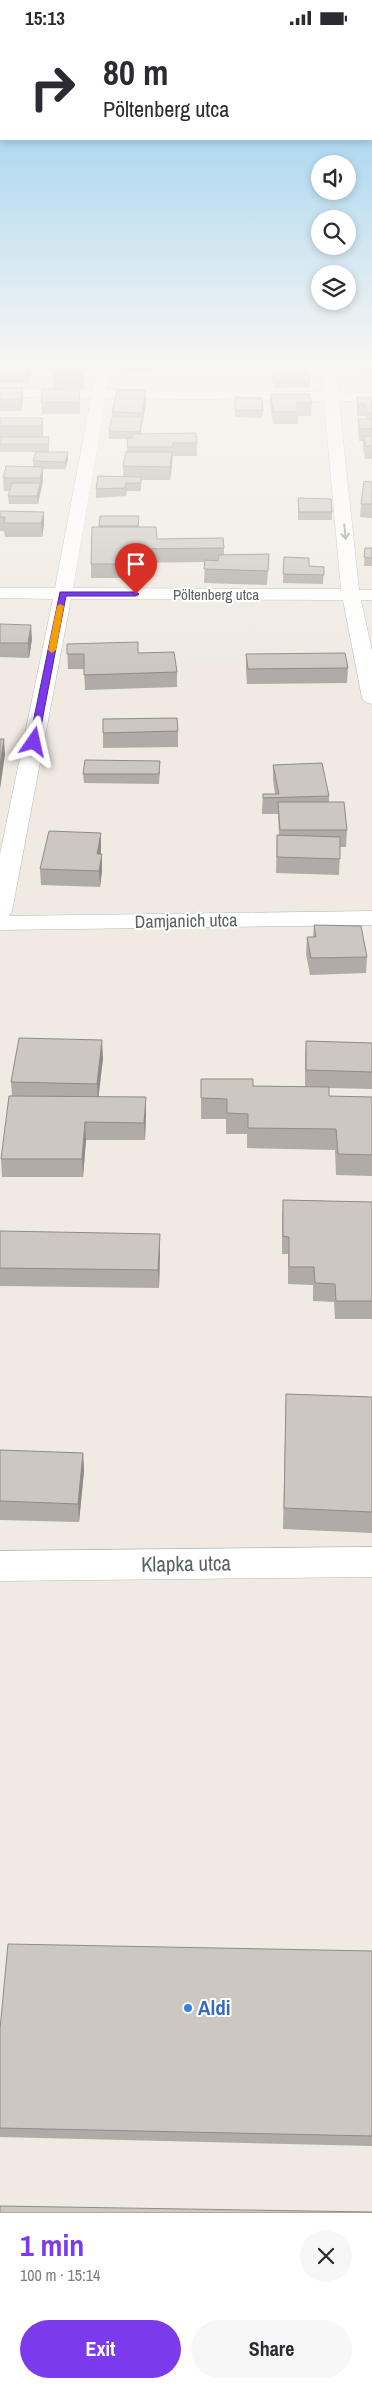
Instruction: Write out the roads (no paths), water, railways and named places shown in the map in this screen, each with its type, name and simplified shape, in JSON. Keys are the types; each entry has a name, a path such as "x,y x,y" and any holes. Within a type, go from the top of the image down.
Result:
{"street":[{"path":"0,911 63,594 86,464"},
{"path":"338,464 351,595 372,697"},
{"name":"Pöltenberg utca","path":"0,593 372,595"},
{"name":"Damjanich utca","path":"0,923 372,918"},
{"name":"Klapka utca","path":"0,1566 372,1562"}],"place":[{"name":"Aldi","path":"188,2008"}]}
